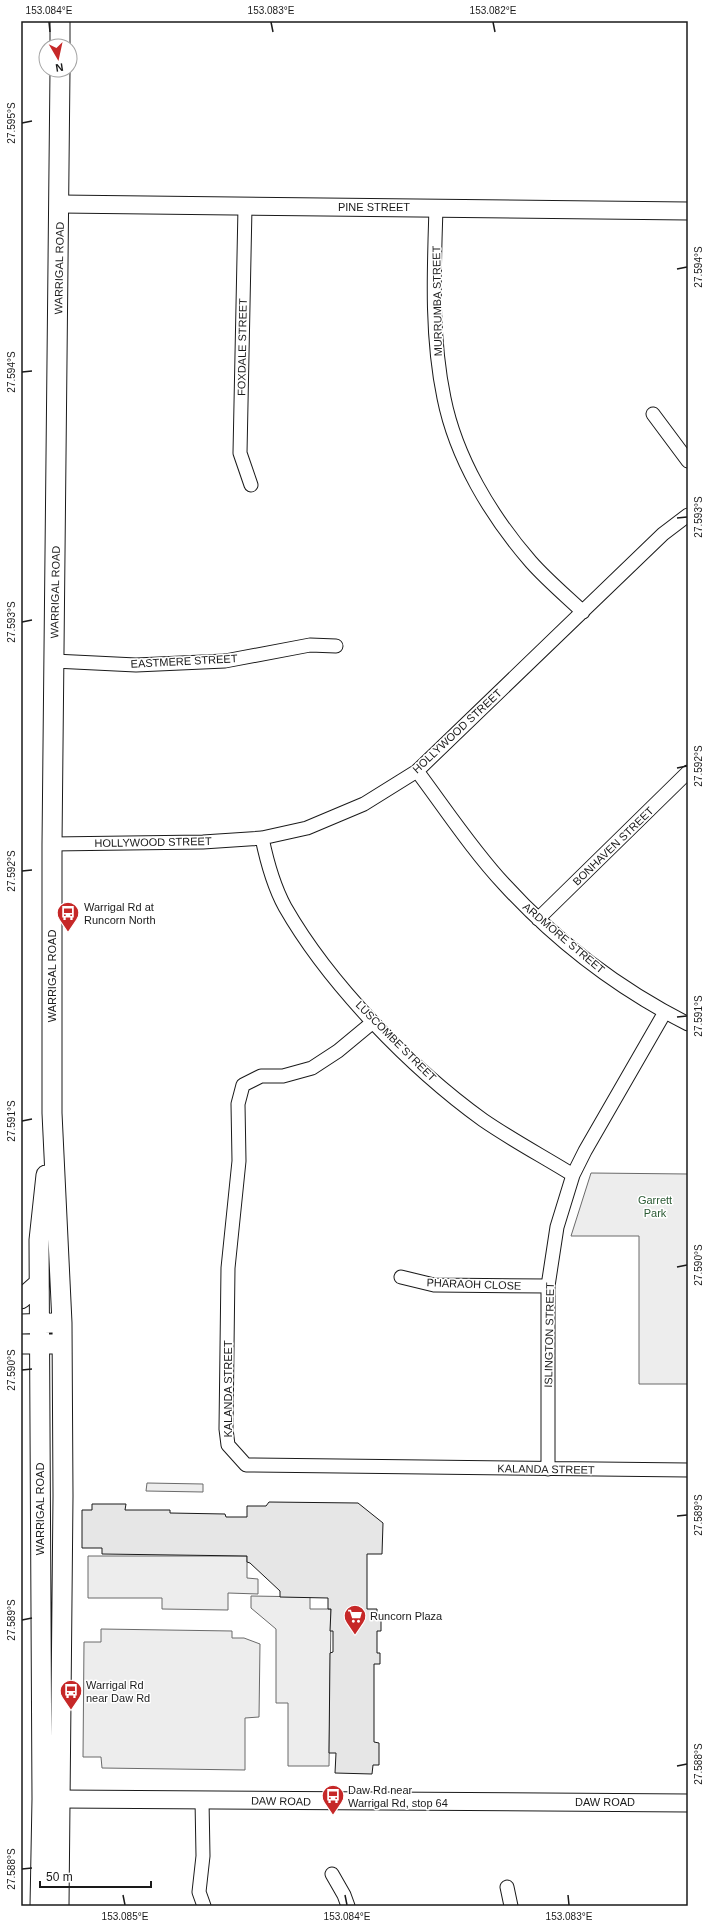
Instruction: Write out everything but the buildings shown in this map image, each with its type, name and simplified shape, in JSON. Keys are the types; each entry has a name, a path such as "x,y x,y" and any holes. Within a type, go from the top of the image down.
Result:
{"main road":[{"path":"60,21 60,38"},
{"name":"WARRIGAL ROAD","path":"40,1906 50,1799 61,1610 62,1323 52,1113 52,844 60,204 60,78"},
{"name":"WARRIGAL ROAD","path":"52,1113 39,1240 39,1283 30,1324 30,1344 40,1609 50,1799 59,1906"},
{"path":"21,1299 39,1283"},
{"path":"30,1324 62,1323"},
{"path":"30,1344 62,1344"},
{"path":"40,1609 61,1610"}],"street":[{"name":"PINE STREET","path":"60,204 688,211"},
{"name":"FOXDALE STREET","path":"245,207 240,453 251,485"},
{"name":"MURRUMBA STREET","path":"436,208 435,300 437,351 444,398 456,440 477,485 503,526 531,562 583,612"},
{"path":"653,414 688,461"},
{"name":"HOLLYWOOD STREET","path":"52,844 203,842 262,838 307,828 364,804 417,771 664,534 688,515"},
{"name":"EASTMERE STREET","path":"54,661 136,665 225,661 310,645 336,646"},
{"name":"ARDMORE STREET","path":"417,771 502,883 538,919 587,960 625,987 665,1012 688,1024"},
{"name":"BONHAVEN STREET","path":"538,919 685,780"},
{"name":"LUSCOMBE STREET","path":"262,838 269,870 284,906 319,959 373,1022 423,1071 484,1120 573,1175"},
{"name":"ISLINGTON STREET","path":"548,1468 548,1286 557,1227 573,1175 585,1150 665,1012"},
{"name":"KALANDA STREET","path":"373,1022 338,1051 312,1068 282,1076 261,1076 243,1085 238,1104 239,1161 228,1268 226,1429 228,1445 246,1465 688,1470"},
{"name":"PHARAOH CLOSE","path":"401,1277 434,1285 548,1286"},
{"name":"DAW ROAD","path":"50,1799 688,1803"},
{"path":"202,1800 203,1856 199,1892 204,1906"},
{"path":"332,1874 344,1895 348,1906"},
{"path":"507,1887 511,1906"}],"shaded area":[{"name":"Garrett Park","path":"591,1173 688,1174 688,1384 639,1384 639,1236 571,1236"},
{"path":"147,1483 203,1484 203,1492 146,1491"},
{"path":"88,1556 247,1556 247,1578 258,1579 258,1594 228,1593 228,1610 162,1609 162,1598 88,1598"},
{"path":"251,1596 310,1597 310,1609 331,1609 329,1766 288,1766 288,1703 276,1703 276,1629 251,1608"},
{"path":"101,1629 232,1631 232,1638 244,1638 260,1644 259,1717 245,1718 245,1770 102,1768 101,1757 83,1757 84,1642 101,1642"}],"place":[{"name":"Warrigal Rd at Runcorn North","path":"68,932"},
{"name":"Runcorn Plaza","path":"355,1636"},
{"name":"Warrigal Rd near Daw Rd","path":"71,1710"},
{"name":"Daw Rd near Warrigal Rd, stop 64","path":"333,1816"}]}
